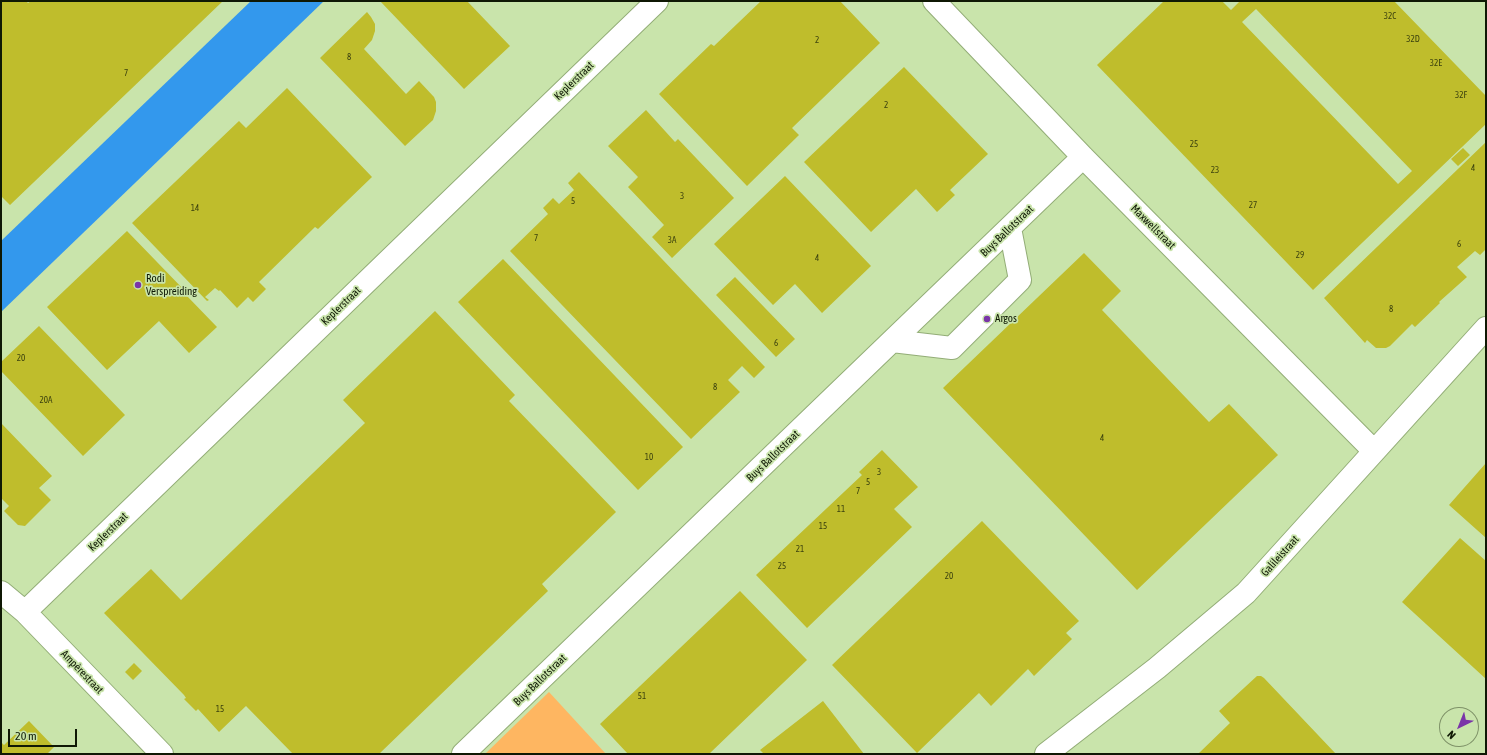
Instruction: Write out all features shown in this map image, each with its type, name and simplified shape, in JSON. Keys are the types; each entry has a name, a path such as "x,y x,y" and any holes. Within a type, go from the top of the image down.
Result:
{"street":[{"name":"Keplerstraat","path":"25,612 657,1"},
{"name":"Maxwellstraat","path":"934,1 1083,157 1374,451"},
{"name":"Buys Ballotstraat","path":"463,754 1083,157"},
{"path":"892,341 952,348 1020,280 1010,228"},
{"name":"Galileistraat","path":"1046,754 1156,668 1246,593 1486,328"},
{"name":"Ampèrestraat","path":"1,592 25,612 162,754"}],"shaded area":[{"path":"549,692 606,754 486,753"}],"water":[{"path":"251,1 324,1 1,312 1,241"}],"building":[{"path":"1,1 26,1 28,3 31,1 223,1 10,205 1,196"},
{"path":"380,1 467,1 510,46 464,89"},
{"path":"761,1 840,1 880,43 792,128 799,135 747,186 659,94 711,44 714,46"},
{"path":"1164,1 1222,1 1231,10 1240,1 1394,1 1486,96 1486,124 1313,290 1097,65","holes":["1256,9 1412,171 1398,184 1242,22"]},
{"path":"367,12 375,24 375,31 372,40 364,49 406,94 419,81 434,97 436,102 436,111 433,120 405,146 320,58"},
{"path":"904,67 988,154 950,190 955,195 937,212 916,189 871,232 804,162"},
{"path":"287,88 372,177 318,229 315,227 259,282 266,289 253,302 248,297 237,308 220,290 219,291 215,288 205,297 209,300 207,301 132,223 239,121 246,128"},
{"path":"646,110 675,142 678,139 734,198 672,258 652,237 664,225 628,187 638,177 608,146"},
{"path":"1486,142 1486,249 1480,255 1475,251 1457,267 1467,277 1439,302 1440,303 1415,327 1412,324 1390,346 1386,348 1376,348 1367,340 1365,343 1324,298"},
{"path":"1463,148 1470,155 1458,166 1451,159"},
{"path":"579,172 765,367 754,378 742,366 728,380 740,392 691,439 510,251 548,214 543,208 553,198 559,204 574,190 568,183"},
{"path":"785,176 871,266 822,313 795,284 773,305 714,244"},
{"path":"127,231 187,293 186,295 217,327 189,353 159,321 107,370 47,307"},
{"path":"1084,253 1121,291 1102,310 1209,422 1229,404 1278,455 1137,590 943,388"},
{"path":"503,259 683,447 638,490 458,302"},
{"path":"735,277 795,339 776,357 716,295"},
{"path":"435,311 515,395 509,401 616,512 542,584 548,591 379,754 293,754 246,706 219,732 198,709 196,711 184,699 186,698 184,695 104,613 151,569 181,600 365,423 343,400"},
{"path":"39,326 125,415 83,456 1,371 1,362"},
{"path":"1,423 52,476 39,488 51,500 25,526 18,525 4,511 9,506 1,498"},
{"path":"882,450 918,487 894,509 912,527 807,628 756,575 862,475 859,472"},
{"path":"1486,463 1486,538 1449,505"},
{"path":"982,521 1079,621 1066,633 1072,639 1034,676 1028,669 991,706 979,693 917,753 832,665"},
{"path":"1460,538 1486,561 1486,679 1402,602"},
{"path":"740,591 807,660 709,754 628,754 600,724"},
{"path":"134,663 142,671 133,680 125,672"},
{"path":"1257,676 1264,678 1336,754 1198,754 1230,723 1219,711"},
{"path":"823,701 864,754 764,754 760,750"},
{"path":"29,721 54,747 47,754 1,754 1,742 4,745"}],"place":[{"name":"Rodi Verspreiding","path":"138,285"},
{"name":"Argos","path":"987,319"}]}
